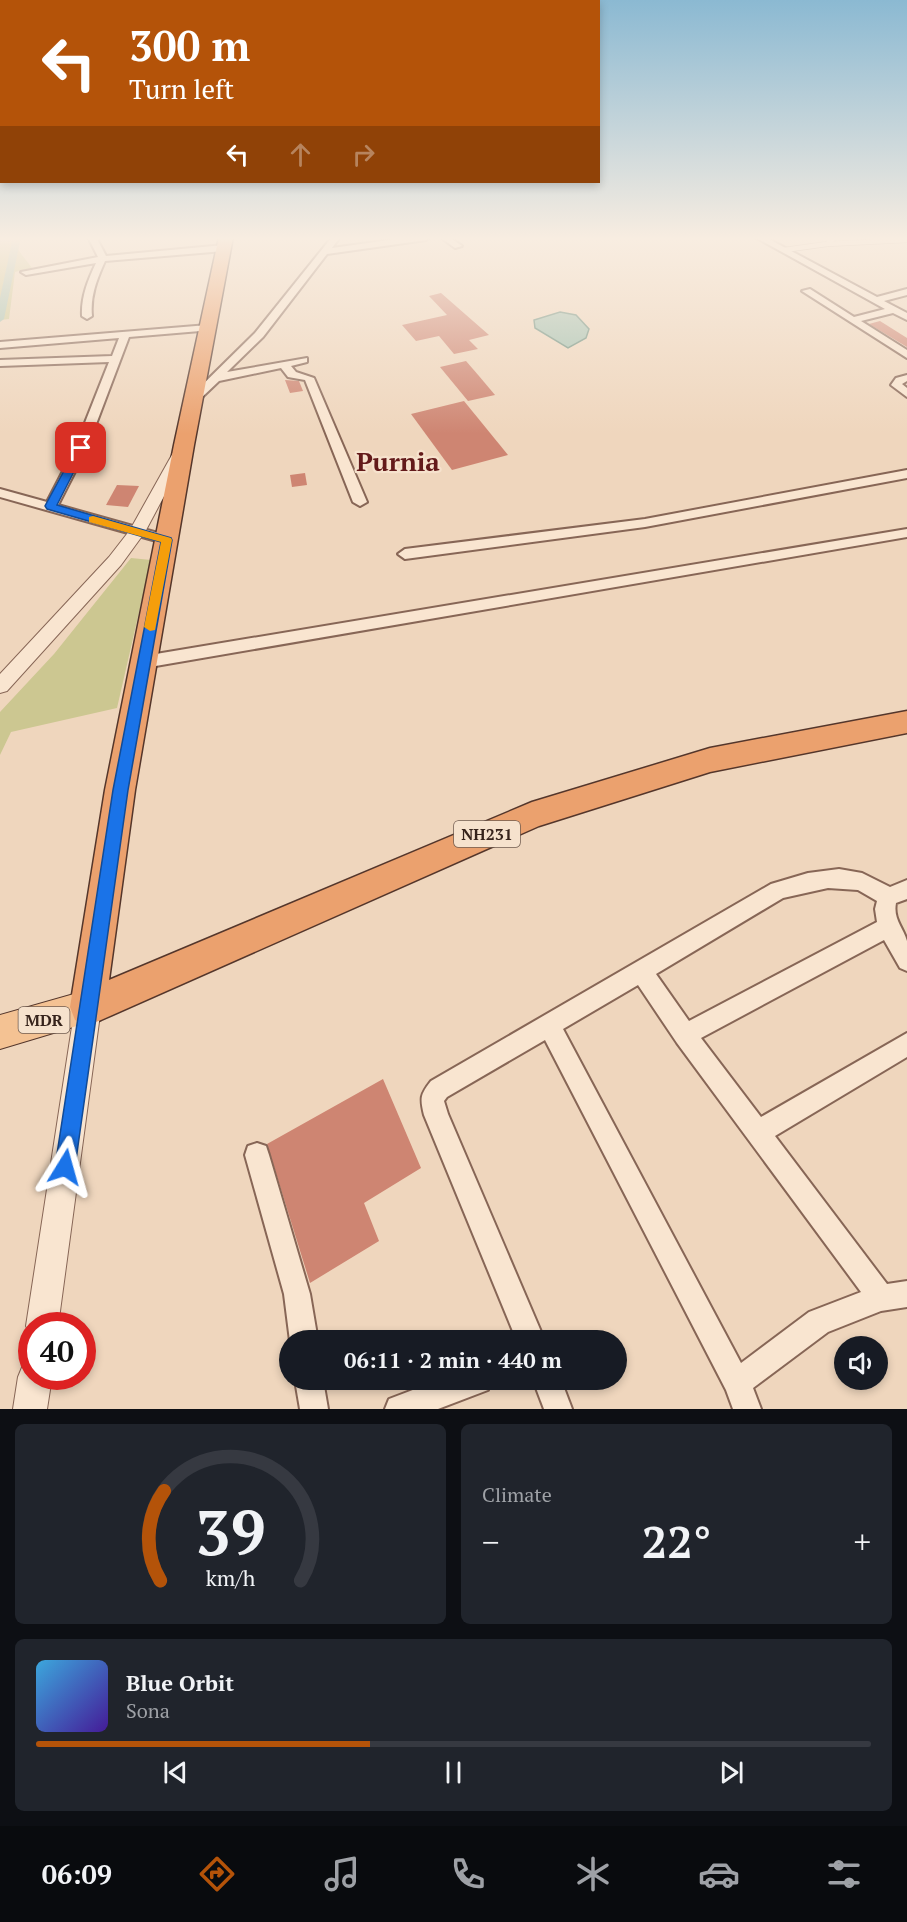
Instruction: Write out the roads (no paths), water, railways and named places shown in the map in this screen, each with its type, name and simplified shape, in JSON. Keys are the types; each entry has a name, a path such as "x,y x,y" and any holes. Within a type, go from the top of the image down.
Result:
{"highway":[{"path":"88,1007 120,790 213,303"},
{"name":"NH231","path":"88,1007 532,815 710,760 907,722"}],"main road":[{"name":"MDR","path":"0,1032 88,1007"}],"street":[{"path":"87,303 87,316"},
{"path":"195,398 259,335 284,303"},
{"path":"826,303 907,355"},
{"path":"881,303 907,317"},
{"path":"853,320 894,310"},
{"path":"0,357 2,345 208,327"},
{"path":"51,506 81,448 124,335"},
{"path":"0,363 115,359"},
{"path":"215,379 303,360"},
{"path":"284,364 292,375 309,378 360,502"},
{"path":"907,378 896,385 907,394"},
{"path":"0,686 115,561 137,532 184,446"},
{"path":"405,554 645,523 907,474"},
{"path":"0,492 167,540"},
{"path":"144,662 907,533"},
{"path":"526,1330 436,1115 432,1099 440,1089 778,891 795,885 848,879 898,893 885,909 888,927 907,961"},
{"path":"685,1035 888,927"},
{"path":"641,971 685,1035 881,1298"},
{"name":"MDR","path":"44,1312 88,1007"},
{"path":"549,1025 737,1383 747,1409"},
{"path":"759,1132 907,1044"},
{"path":"258,1155 297,1294 302,1330"},
{"path":"737,1383 819,1322 881,1298 907,1294"},
{"path":"30,1409 33,1390"},
{"path":"311,1390 314,1409"},
{"path":"399,1409 451,1390"},
{"path":"551,1390 558,1409"}],"waterway":[{"path":"0,319 3,303"}],"district":[{"name":"Purnia","path":"398,462"}]}
